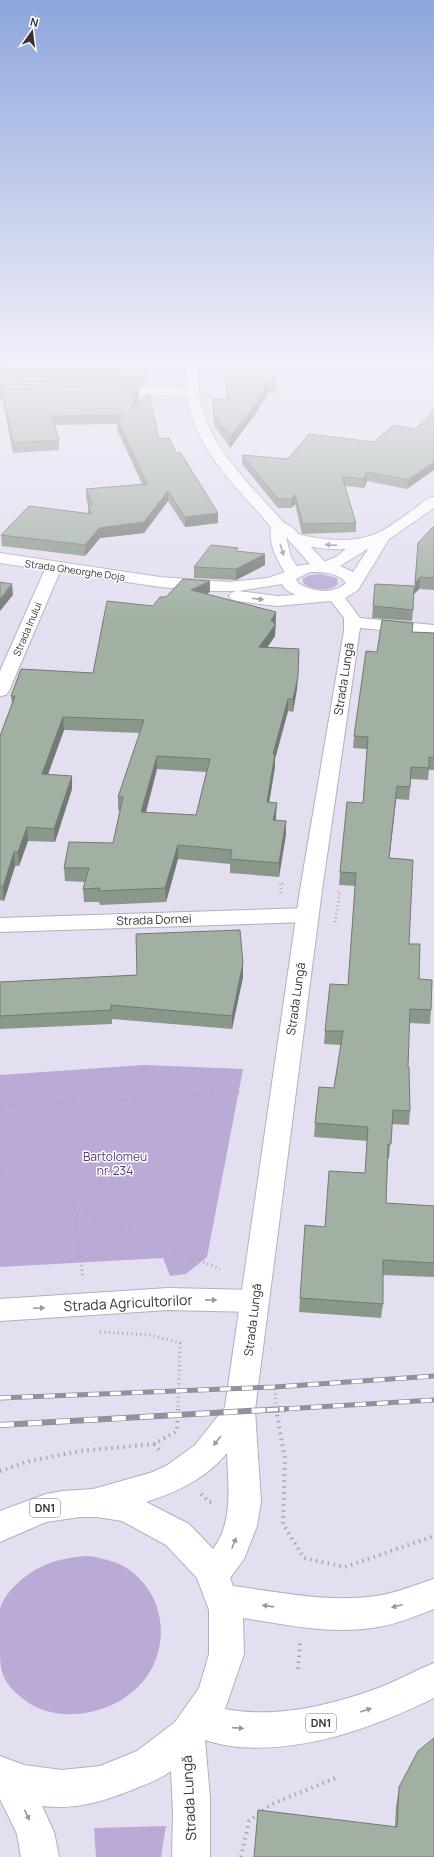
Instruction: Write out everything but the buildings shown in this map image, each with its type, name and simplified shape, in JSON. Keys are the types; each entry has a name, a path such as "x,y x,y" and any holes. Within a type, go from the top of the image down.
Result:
{"main road":[{"path":"219,453 279,526 287,530 323,567 346,573 351,576 354,583"},
{"path":"296,539 322,545 340,546 367,542 382,537 434,501"},
{"path":"279,526 276,532 291,575 288,583 295,590 308,594 329,595 352,618 352,622 434,630"},
{"path":"354,583 367,561 378,550 382,537"},
{"path":"323,567 341,560 367,542"},
{"name":"Strada Gheorghe Doja","path":"0,558 151,581 210,586 248,587 270,584 304,569 323,567"},
{"name":"Strada Inului","path":"0,691 54,567"},
{"name":"Strada Gheorghe Doja","path":"151,581 185,588 277,601 295,601 329,595 348,590 354,583"},
{"name":"Strada Lungă","path":"218,1588 242,1520 245,1502 240,1410 282,1096 352,622"},
{"name":"Strada Dornei","path":"0,925 308,915"},
{"name":"Strada Agricultorilor","path":"0,1310 168,1300 255,1301"},
{"name":"Strada Lungă","path":"93,1503 153,1486 180,1475 200,1460 216,1444 240,1410"},
{"name":"DN1","path":"0,1528 10,1521 51,1506 93,1503 122,1507 150,1517 176,1532 197,1551 218,1588 228,1630 227,1661 217,1692 193,1730 156,1763 122,1779 85,1788 47,1789 5,1777"},
{"path":"218,1588 333,1614 375,1612 415,1602 434,1594"},
{"name":"DN1","path":"193,1730 267,1729 314,1724 365,1711 402,1696 434,1680"},
{"name":"Strada Lungă","path":"191,1857 193,1821 193,1730"},
{"path":"5,1777 35,1832 40,1857"}],"path":[{"path":"0,1106 242,1092"},
{"path":"0,1176 220,1269"},
{"path":"0,1471 30,1461 80,1451 154,1444 177,1431 180,1343 170,1338 155,1336 89,1331 85,1305 82,1262 74,1207"},
{"path":"275,1387 276,1408 284,1459 283,1524 304,1558 345,1567 434,1536"},
{"path":"298,1670 300,1640"},
{"path":"241,1857 248,1821 272,1804 338,1777"}],"green space":[{"path":"322,574 337,578 338,584 335,587 321,590 311,588 303,583 303,578 310,575"},
{"name":"Bartolomeu nr. 234","path":"144,1065 243,1069 207,1257 186,1274 170,1276 163,1258 0,1267 0,1075"},
{"path":"90,1556 124,1566 139,1578 148,1589 159,1613 161,1627 157,1654 152,1668 143,1681 132,1692 105,1708 74,1714 43,1710 30,1704 19,1696 5,1680 0,1659 0,1609 10,1591 18,1582 37,1569 46,1564 67,1558"},
{"path":"166,1826 161,1857 96,1857 94,1828"}],"railway":[{"path":"0,1398 275,1387 434,1376"},
{"path":"279,1409 434,1400"},
{"path":"0,1425 279,1409"},
{"path":"267,1410 279,1409"},
{"path":"279,1409 284,1409"}]}
